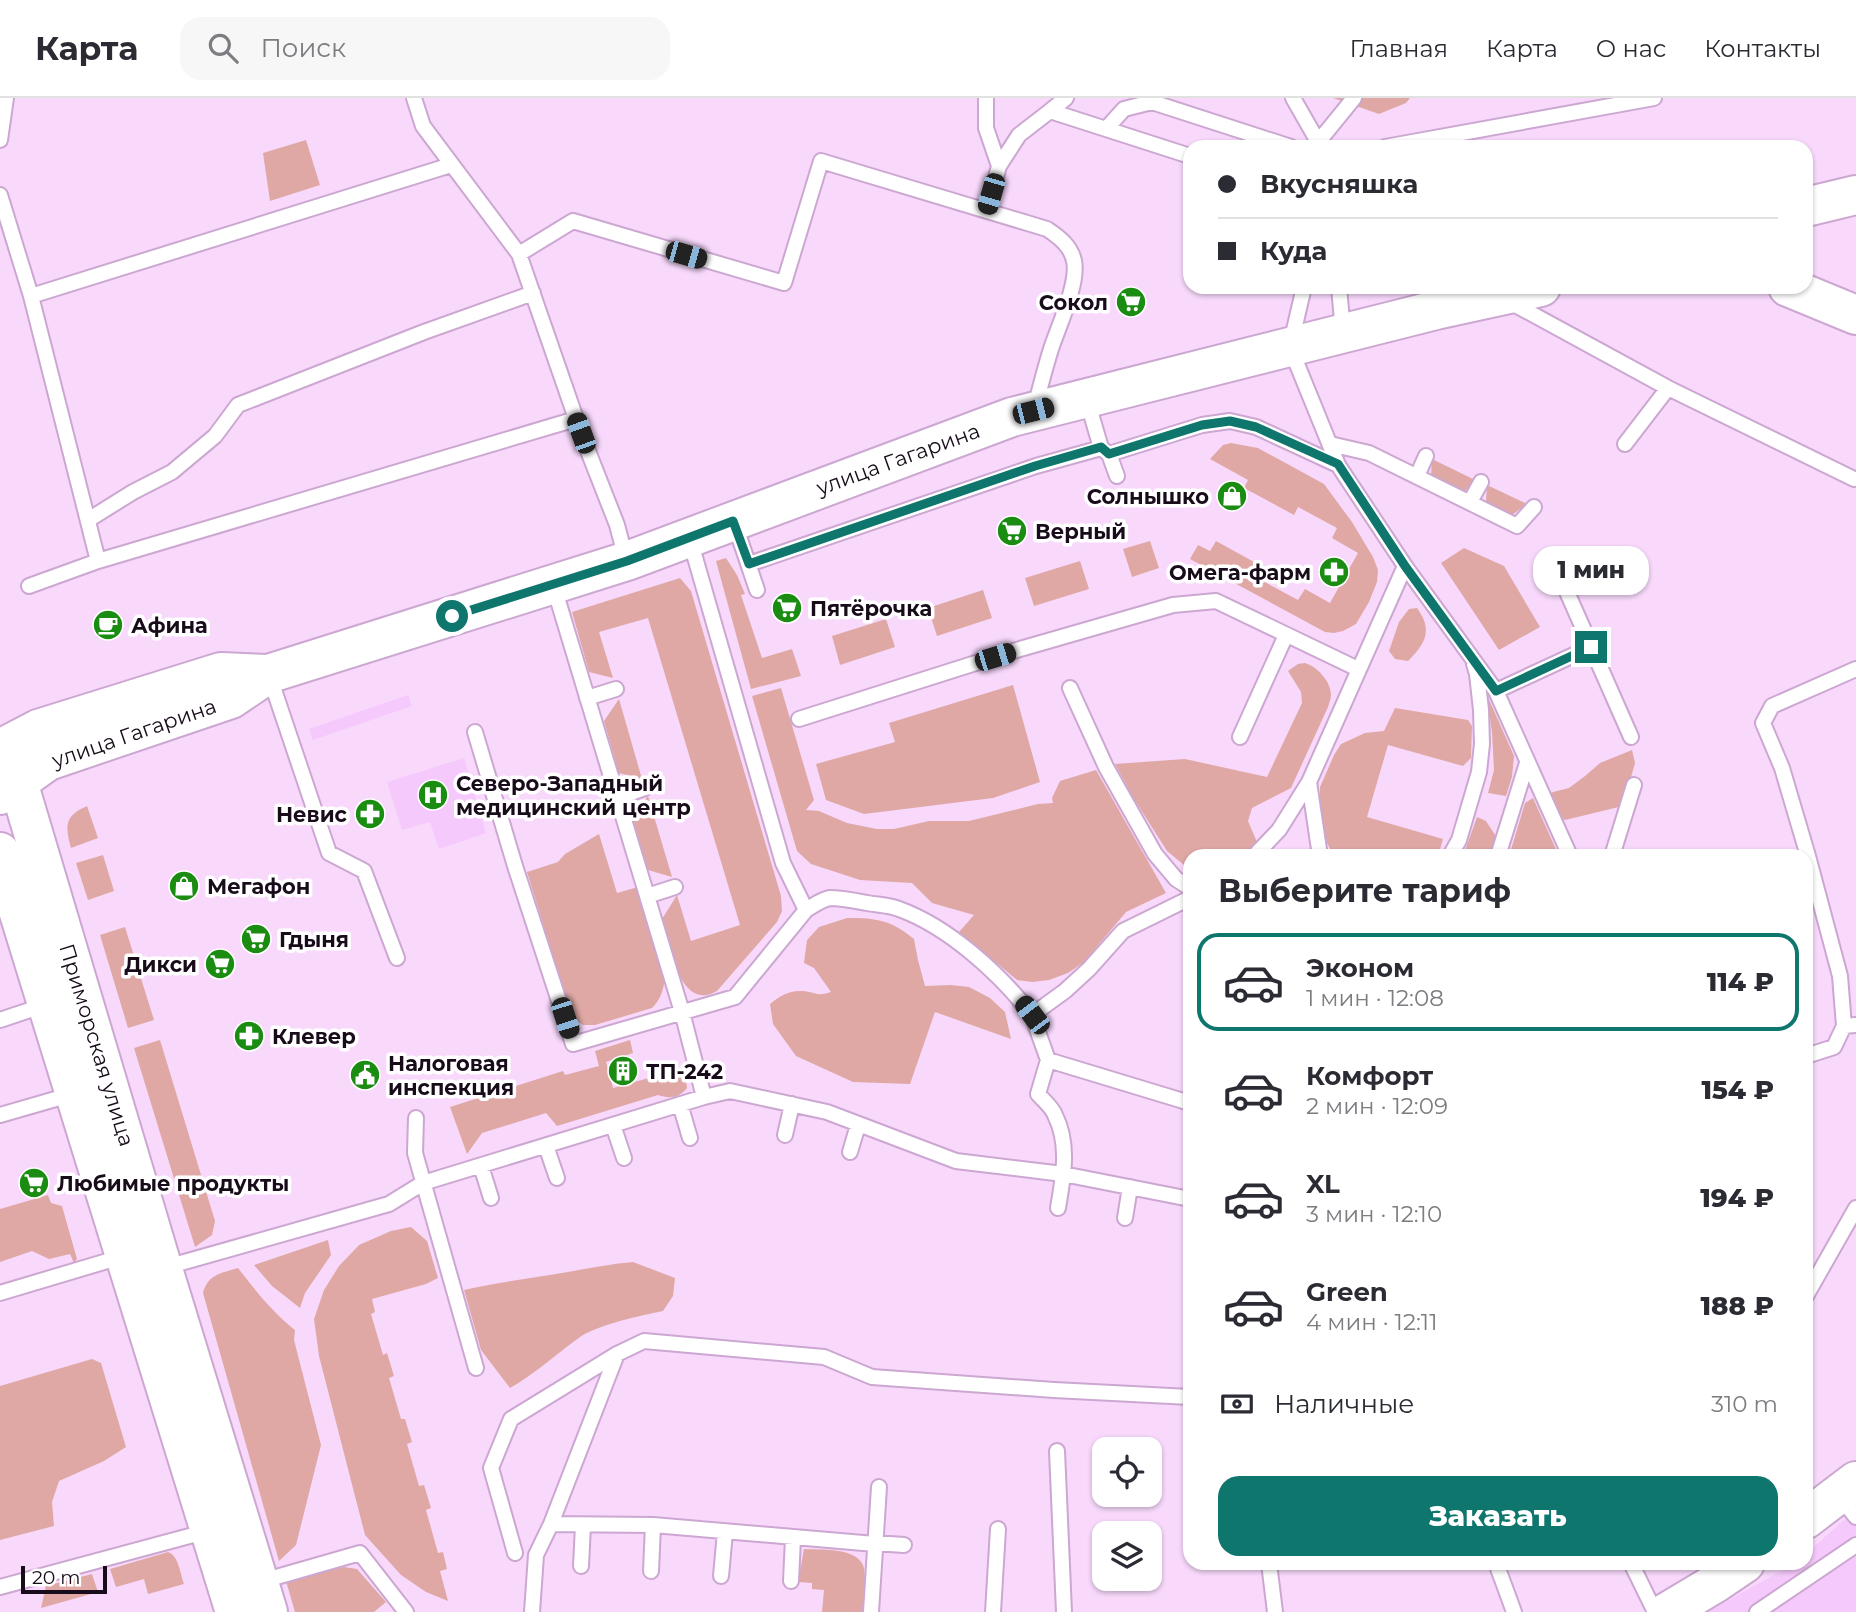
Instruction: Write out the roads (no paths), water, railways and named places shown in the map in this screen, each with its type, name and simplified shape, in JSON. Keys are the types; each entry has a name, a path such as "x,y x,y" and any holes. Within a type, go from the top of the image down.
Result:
{"main road":[{"path":"1813,205 1856,195"},
{"name":"улица Гагарина","path":"6,781 48,761 231,699 268,674 627,561 1012,417 1436,310 1512,294"},
{"path":"1806,294 1856,314"},
{"name":"улица Гагарина","path":"0,749 38,729 221,672 268,674"},
{"name":"Приморская улица","path":"6,781 163,1269 263,1597"},
{"name":"Приморская улица","path":"0,852 7,901 47,1005 235,1612"},
{"path":"1813,1516 1850,1498"},
{"path":"1667,1612 1735,1570"}],"lane":[{"path":"0,140 6,98"},
{"path":"414,98 423,127 519,254 576,419 617,525 627,561"},
{"path":"986,98 986,128 999,166"},
{"path":"987,210 999,166 1019,135 1066,98"},
{"path":"1293,98 1318,140"},
{"path":"1323,140 1354,98"},
{"path":"1423,140 1654,98"},
{"path":"1106,129 1124,109 1152,102 1269,140"},
{"path":"1050,111 1183,154"},
{"path":"519,254 573,221 784,284 821,161 987,210 1047,229 1063,241 1074,258 1076,275 1033,411"},
{"path":"31,296 451,165"},
{"path":"0,195 31,296 98,561"},
{"path":"88,520 172,472 215,436 238,405 533,293"},
{"path":"1302,294 1290,347 1338,464 1405,566 1496,691 1567,849"},
{"path":"1340,294 1343,333"},
{"path":"1500,297 1668,388 1854,479"},
{"path":"1625,444 1668,388"},
{"path":"1086,398 1117,476"},
{"path":"29,586 98,561 576,419"},
{"path":"749,564 1035,466 1105,451 1202,425 1230,421 1256,427 1338,464"},
{"path":"1330,444 1369,453 1517,526 1534,507"},
{"path":"1417,476 1426,456"},
{"path":"1470,502 1481,482"},
{"path":"733,521 757,590"},
{"path":"689,537 783,863 806,910"},
{"path":"1261,849 1279,830 1309,782 1405,566"},
{"path":"1556,567 1631,737"},
{"path":"553,584 682,1012 704,1097"},
{"path":"799,719 1020,649 1173,605 1216,601 1358,668"},
{"path":"1240,737 1286,635"},
{"path":"1496,691 1591,647"},
{"path":"1454,849 1479,772 1482,744 1477,674 1471,656"},
{"path":"1806,849 1782,768 1763,723 1772,706 1856,669"},
{"path":"268,674 329,853 364,871 397,958"},
{"path":"1070,688 1106,767 1155,854 1183,884"},
{"path":"587,698 616,689"},
{"path":"475,733 573,1044 735,997 806,910 828,898 897,908 932,924 956,941 1014,991 1032,1015 1048,1060 1038,1094 1055,1114 1065,1146 1058,1208"},
{"path":"1500,849 1527,763"},
{"path":"1309,782 1319,849"},
{"path":"1614,849 1634,785"},
{"path":"617,797 645,788"},
{"path":"1813,875 1850,1025 1834,1047 1813,1054"},
{"path":"647,896 675,887"},
{"path":"1032,1015 1065,991 1123,931 1183,901"},
{"path":"0,1020 47,1005"},
{"path":"1048,1060 1183,1101"},
{"path":"163,1269 389,1204 423,1183 730,1091 828,1112 956,1161 1063,1174 1183,1198"},
{"path":"0,1115 75,1094"},
{"path":"680,1104 690,1138"},
{"path":"785,1135 792,1104"},
{"path":"416,1118 415,1153 476,1368"},
{"path":"613,1125 624,1158"},
{"path":"850,1152 858,1125"},
{"path":"546,1146 557,1178"},
{"path":"481,1166 491,1198"},
{"path":"1125,1219 1130,1187"},
{"path":"1813,1284 1856,1208"},
{"path":"0,1293 125,1256"},
{"path":"515,1553 491,1468 511,1419 617,1354 644,1341 824,1357 872,1377 1183,1397"},
{"path":"532,1612 536,1555 551,1524 617,1354"},
{"path":"1056,1451 1064,1612"},
{"path":"871,1612 879,1487"},
{"path":"551,1524 653,1525 904,1545"},
{"path":"581,1566 583,1525"},
{"path":"651,1571 653,1525"},
{"path":"993,1612 998,1529"},
{"path":"0,1587 209,1531"},
{"path":"721,1576 725,1532"},
{"path":"791,1581 793,1538"},
{"path":"1757,1612 1856,1545"},
{"path":"263,1597 360,1553 407,1612"},
{"path":"1270,1570 1275,1612"},
{"path":"1499,1570 1514,1612"},
{"path":"1634,1570 1655,1612"}],"place":[{"name":"Сокол","path":"1131,302"},
{"name":"Солнышко","path":"1232,496"},
{"name":"Верный","path":"1012,531"},
{"name":"Омега-фарм","path":"1334,572"},
{"name":"Пятёрочка","path":"787,608"},
{"name":"Афина","path":"108,625"},
{"name":"Северо-Западный медицинский центр","path":"433,795"},
{"name":"Невис","path":"370,814"},
{"name":"Мегафон","path":"184,886"},
{"name":"Гдыня","path":"256,939"},
{"name":"Дикси","path":"220,964"},
{"name":"Клевер","path":"249,1036"},
{"name":"ТП-242","path":"623,1071"},
{"name":"Налоговая инспекция","path":"365,1075"},
{"name":"Любимые продукты","path":"34,1183"}]}
